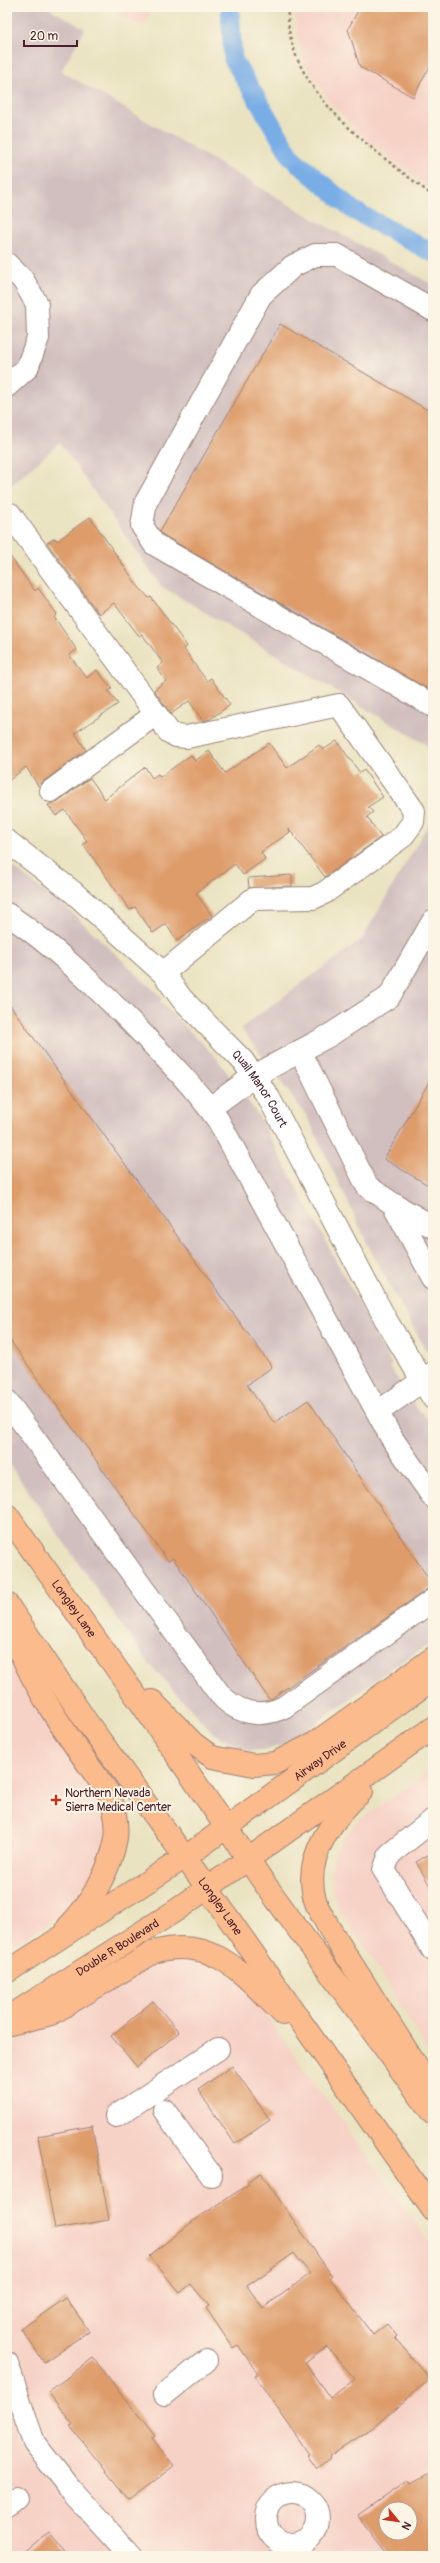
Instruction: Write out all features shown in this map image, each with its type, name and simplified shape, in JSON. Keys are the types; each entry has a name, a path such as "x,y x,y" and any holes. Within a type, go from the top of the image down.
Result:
{"main road":[{"name":"Longley Lane","path":"7,1515 141,1703 249,1860 433,2114"},
{"name":"Longley Lane","path":"7,1604 84,1718 184,1858 208,1889 433,2210"},
{"path":"7,1619 15,1644 41,1694 110,1795 116,1814 116,1837 112,1853 96,1888 69,1926 42,1950"},
{"path":"102,1649 193,1743 212,1757 254,1765 275,1763 315,1743 433,1658"},
{"name":"Airway Drive","path":"184,1858 433,1679"},
{"path":"249,1860 433,1728"},
{"path":"413,1742 350,1802 329,1827 320,1844 314,1861 313,1883 316,1903 329,1928 433,2092"},
{"path":"7,1972 184,1858"},
{"name":"Double R Boulevard","path":"7,2018 208,1889 249,1860"},
{"path":"7,2025 52,2014 154,1952 173,1947 190,1947 209,1952 232,1964 321,2051"}],"street":[{"path":"433,310 337,254 315,254 293,266 261,295 146,502 142,526 154,544 433,706"},
{"path":"7,264 23,280 36,304 38,338 26,368 7,386"},
{"path":"8,514 169,732 176,736 187,737 340,705 414,811 413,822 402,837 324,893 313,898 253,899 163,973"},
{"path":"51,791 156,714"},
{"name":"Quail Manor Court","path":"7,841 73,892 163,973 182,999 228,1045 254,1076 269,1098 386,1320 427,1376 433,1398"},
{"path":"7,914 55,950 86,977 184,1076 210,1108 236,1148 378,1412 401,1452 433,1497"},
{"path":"210,1108 254,1076 300,1051 389,997 433,921"},
{"path":"300,1051 367,1186 393,1204 433,1227"},
{"path":"393,1204 433,1278"},
{"path":"378,1412 427,1376"},
{"path":"7,1401 224,1700 240,1710 258,1714 284,1707 433,1600"},
{"path":"433,1820 390,1854 384,1870 433,1950"},
{"path":"116,2116 218,2049"},
{"path":"164,2110 211,2175"},
{"path":"166,2394 206,2361"},
{"path":"7,2363 34,2443 71,2490 131,2556"}],"path":[{"path":"288,7 290,40 302,66 321,96 343,123 360,139 433,196"}],"shaded area":[{"path":"7,7 46,7 85,29 61,71 317,221 433,285 433,749 161,586 60,443 7,489"},
{"path":"108,7 154,7 143,27"},
{"path":"295,7 433,7 433,191 354,129 330,102 307,67 298,40"},
{"path":"433,816 433,1354 426,1350 377,1263 307,1116 241,1028 362,939"},
{"path":"7,863 68,909 162,998 160,1002 215,1056 258,1115 391,1363 390,1368 419,1411 425,1415 433,1426 433,1642 396,1665 289,1743 269,1749 248,1751 214,1734 150,1665 7,1461"},
{"name":"Northern Nevada Sierra Medical Center","path":"7,1648 98,1787 110,1826 91,1884 67,1913 7,1948"},
{"path":"433,1769 433,2060 371,1956 339,1910 332,1891 331,1871 337,1848 346,1834 358,1821"},
{"path":"203,1957 242,1982 433,2248 433,2556 7,2556 7,2047 73,2012 153,1961"}],"building":[{"path":"360,7 433,7 433,61 413,97 360,67 348,29"},
{"path":"280,324 433,413 433,692 163,535 160,531"},
{"path":"90,517 137,585 149,598 151,597 187,646 184,649 195,665 207,681 211,678 230,705 210,719 203,721 189,701 171,714 154,690 166,681 157,668 163,663 142,634 139,636 114,603 99,614 47,543 55,538 57,541"},
{"path":"7,552 35,591 38,588 57,614 54,617 77,650 69,655 87,678 97,670 112,689 108,691 118,704 75,733 86,750 44,781 39,787 26,767 7,782"},
{"path":"337,741 360,773 364,770 383,797 368,807 373,812 367,817 381,837 325,877 289,829 290,832 261,852 265,859 243,875 235,864 196,893 212,916 177,941 166,924 153,933 135,907 130,910 83,844 87,841 65,810 56,816 48,805 58,801 90,778 105,799 145,767 152,778 158,774 160,777 191,755 195,761 209,751 225,773 269,743 287,768 319,745 323,750"},
{"path":"292,875 292,886 249,888 248,878"},
{"path":"7,1001 272,1367 247,1385 274,1423 308,1400 433,1585 433,1588 426,1590 271,1699 269,1699 173,1558 168,1561 7,1336"},
{"path":"433,1075 433,1188 384,1159"},
{"path":"433,1852 433,1891 416,1862"},
{"path":"153,2001 179,2032 137,2067 111,2036"},
{"path":"232,2066 270,2120 235,2144 198,2090"},
{"path":"92,2126 109,2220 55,2229 38,2136"},
{"path":"261,2173 332,2276 330,2278 373,2335 387,2324 397,2336 395,2338 430,2379 375,2426 329,2457 330,2459 317,2469 307,2455 309,2454 255,2376 258,2374 238,2345 233,2348 206,2308 209,2306 191,2284 180,2293 149,2256 192,2222 249,2184 247,2182","holes":["294,2253 310,2274 263,2308 247,2286","327,2347 355,2379 330,2398 305,2363"]},
{"path":"66,2298 89,2331 44,2362 21,2329"},
{"path":"93,2358 155,2436 152,2438 174,2466 129,2500 70,2426 73,2425 48,2392"},
{"path":"433,2471 433,2556 389,2556 358,2516 378,2502 378,2541 418,2541 418,2501 379,2501 409,2480 411,2483"},
{"path":"49,2531 70,2556 20,2556"}],"waterway":[{"path":"230,7 233,59 292,158 353,210 433,253"}],"place":[{"name":"Northern Nevada Sierra Medical Center","path":"56,1800"}]}
